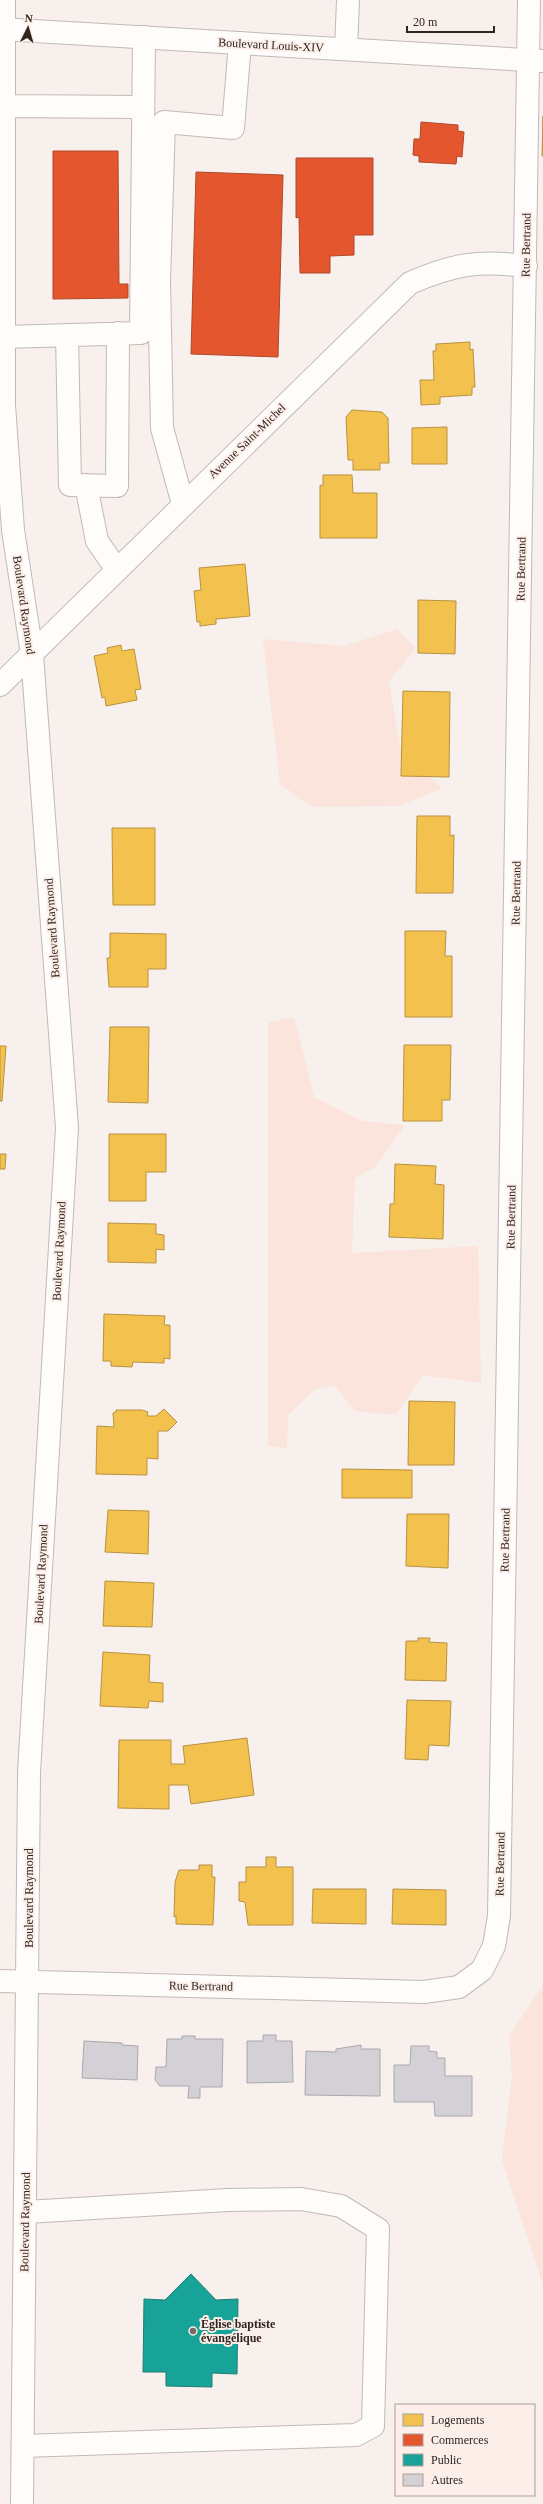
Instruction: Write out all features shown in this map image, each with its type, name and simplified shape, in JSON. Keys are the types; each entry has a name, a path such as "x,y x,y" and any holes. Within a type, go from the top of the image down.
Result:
{"street":[{"name":"Boulevard Raymond","path":"4,0 1,29 3,106 4,405 13,530 32,654 67,1128 29,1773 26,2212 22,2504"},
{"path":"346,49 348,0"},
{"name":"Rue Bertrand","path":"0,1981 424,1992 459,1987 482,1970 494,1946 500,1908 526,266 536,60 529,0"},
{"name":"Boulevard Louis-XIV","path":"1,29 536,60"},
{"path":"4,337 141,332 144,37"},
{"path":"183,504 162,428 159,281 164,122 233,128 240,43"},
{"path":"3,106 143,107"},
{"name":"Avenue Saint-Michel","path":"0,685 410,283 444,268 490,262 526,266"},
{"path":"67,335 70,485 117,486 118,333"},
{"path":"86,485 97,541 117,570"},
{"path":"23,2446 356,2435 373,2426 378,2229 341,2206 301,2199 228,2200 26,2212"}],"shaded area":[{"path":"397,629 416,648 389,681 401,751 442,788 399,806 312,807 280,784 263,639 344,646"},
{"path":"294,1017 314,1097 362,1121 405,1125 375,1167 355,1178 352,1253 478,1246 481,1383 423,1375 396,1415 355,1411 334,1385 314,1390 288,1415 287,1448 268,1446 268,1023"},
{"path":"543,1985 543,2285 502,2160 512,2076 509,2036"}],"building: Logements":[{"path":"543,116 543,156 542,156"},
{"path":"470,342 470,350 473,349 475,387 472,387 472,395 440,397 440,404 421,405 420,380 434,380 433,351 436,351 436,344"},
{"path":"352,410 382,412 388,418 389,463 380,463 380,470 353,470 353,460 348,460 346,417"},
{"path":"447,427 447,464 412,464 412,428"},
{"path":"323,475 352,475 353,493 377,493 377,538 320,538 320,485 323,486"},
{"path":"245,564 250,616 216,619 216,624 200,626 200,622 197,622 194,591 201,590 199,568"},
{"path":"418,600 456,601 455,654 418,653"},
{"path":"121,645 122,651 134,649 141,689 135,690 137,700 106,706 105,697 102,698 94,656 108,653 107,648"},
{"path":"403,691 450,692 449,777 401,776"},
{"path":"417,816 450,816 450,836 454,835 453,893 416,893"},
{"path":"112,828 155,828 155,905 113,905"},
{"path":"405,931 446,931 445,956 452,956 452,1017 405,1017"},
{"path":"110,933 166,934 166,969 148,969 148,987 109,987 107,958 110,958"},
{"path":"110,1027 149,1027 148,1103 108,1102"},
{"path":"404,1045 451,1045 450,1100 442,1100 442,1121 403,1121"},
{"path":"0,1046 6,1046 2,1101 0,1101"},
{"path":"109,1134 166,1134 166,1172 146,1172 146,1201 109,1201"},
{"path":"0,1154 6,1154 5,1169 0,1169"},
{"path":"395,1164 436,1166 435,1184 444,1185 443,1239 389,1237 390,1204 394,1204"},
{"path":"108,1223 156,1224 156,1234 164,1235 164,1250 156,1249 156,1263 108,1262"},
{"path":"104,1314 165,1316 164,1325 170,1325 170,1359 164,1358 164,1363 133,1362 132,1367 111,1366 111,1361 103,1361"},
{"path":"409,1401 455,1402 454,1465 408,1465"},
{"path":"164,1409 177,1422 168,1431 158,1431 158,1459 147,1458 147,1475 96,1474 97,1426 114,1427 113,1413 116,1412 116,1410 142,1410 148,1412 147,1416 156,1416"},
{"path":"342,1469 412,1470 412,1498 342,1498"},
{"path":"108,1510 149,1511 148,1554 105,1552"},
{"path":"407,1514 449,1514 448,1568 406,1566"},
{"path":"105,1581 154,1583 152,1627 103,1626"},
{"path":"418,1638 430,1638 429,1642 447,1643 446,1681 405,1680 406,1641 418,1641"},
{"path":"103,1652 150,1655 149,1682 163,1683 163,1702 149,1701 148,1708 100,1706"},
{"path":"407,1700 451,1701 449,1746 429,1745 428,1760 405,1759"},
{"path":"247,1738 254,1795 191,1804 188,1785 169,1785 169,1809 118,1808 119,1740 171,1740 171,1764 185,1764 183,1746"},
{"path":"266,1857 276,1857 276,1867 293,1867 293,1925 248,1925 245,1902 239,1901 239,1882 246,1882 246,1867 266,1867"},
{"path":"199,1865 212,1865 212,1877 215,1877 213,1925 176,1924 176,1916 174,1917 175,1882 179,1870 199,1870"},
{"path":"313,1889 366,1889 366,1924 312,1923"},
{"path":"393,1889 446,1890 446,1925 392,1924"}],"building: Commerces":[{"path":"421,122 458,125 458,131 464,132 462,157 457,156 456,164 419,162 419,156 413,155 414,139 420,139"},
{"path":"53,151 118,151 119,284 128,284 128,298 53,299"},
{"path":"296,158 373,158 373,235 354,235 354,255 330,256 330,273 300,273 299,217 296,218"},
{"path":"196,172 283,175 278,357 191,354"}],"building: Public":[{"path":"191,2274 216,2300 238,2299 237,2374 212,2373 212,2387 166,2386 166,2372 143,2372 144,2299 165,2300"}],"building: Autres":[{"path":"263,2035 276,2035 276,2041 292,2041 293,2082 247,2083 247,2041 263,2041"},
{"path":"182,2036 195,2036 195,2039 223,2039 222,2087 200,2087 200,2098 188,2098 189,2086 160,2086 155,2080 156,2067 166,2067 167,2039 182,2039"},
{"path":"84,2041 122,2043 122,2045 138,2046 137,2080 82,2078"},
{"path":"361,2045 361,2049 380,2049 380,2096 305,2095 306,2051 336,2052 336,2049"},
{"path":"411,2046 429,2046 429,2051 437,2052 437,2058 445,2058 445,2076 472,2076 472,2116 435,2116 434,2102 394,2102 394,2065 410,2065"}],"place":[{"name":"Église baptiste évangélique","path":"193,2331"}]}
